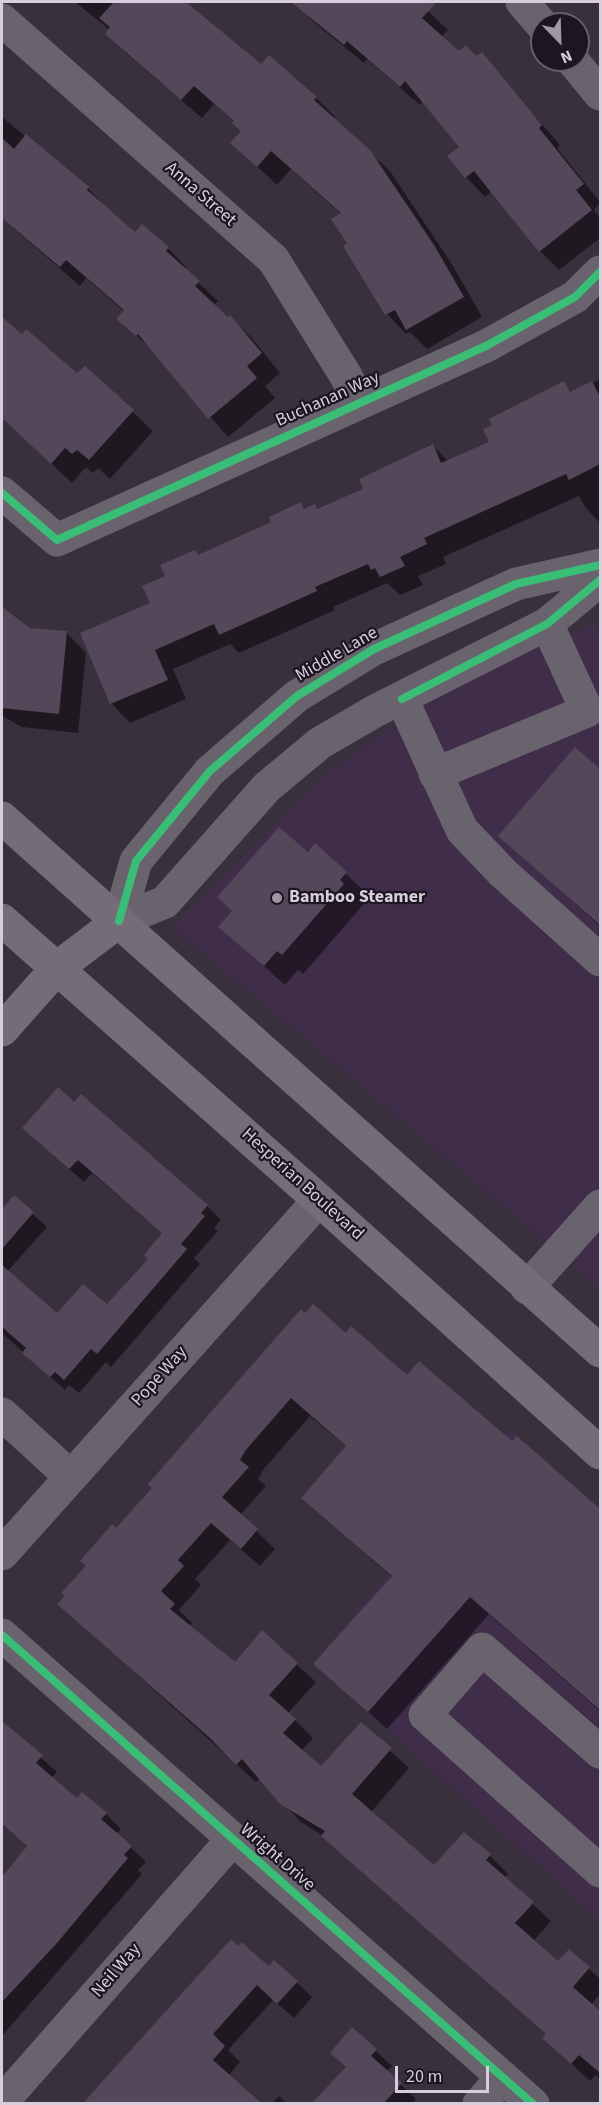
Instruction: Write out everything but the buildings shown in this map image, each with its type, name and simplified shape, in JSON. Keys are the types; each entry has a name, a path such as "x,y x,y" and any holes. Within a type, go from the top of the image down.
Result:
{"main road":[{"path":"2,818 600,1352"},
{"name":"Hesperian Boulevard","path":"2,920 319,1200 600,1453"},
{"path":"2,1030 57,968 119,921"}],"street":[{"name":"Anna Street","path":"2,20 273,259 346,376 358,402"},
{"path":"582,72 600,94"},
{"name":"Buchanan Way","path":"2,493 57,540 486,346 574,297 600,272"},
{"name":"Middle Lane","path":"119,921 136,861 210,771 297,696 374,649 516,584 600,565"},
{"path":"119,921 165,902 267,787 320,743 375,711 547,624 600,580"},
{"path":"435,774 594,717 547,624"},
{"path":"402,699 462,830 503,873 600,960"},
{"name":"Pope Way","path":"2,1554 319,1200"},
{"path":"527,1288 600,1206"},
{"path":"2,1414 70,1477"},
{"name":"Wright Drive","path":"2,1635 533,2103"},
{"path":"600,1752 482,1649 425,1715 600,1871"},
{"name":"Neil Way","path":"2,2102 233,1839"},
{"path":"479,2103 503,2077"}],"shaded area":[{"path":"593,623 600,637 600,1287 172,927 329,771 450,687"},
{"path":"507,1428 600,1510 600,1920 313,1664"}],"cycle path":[{"path":"2,493 57,540 486,346 575,297 600,272"},
{"path":"119,921 136,861 210,771 297,696 374,649 516,584 600,565"},
{"path":"402,699 547,624 600,580"},
{"path":"2,1635 533,2104"}],"place":[{"name":"Bamboo Steamer","path":"277,898"}]}
